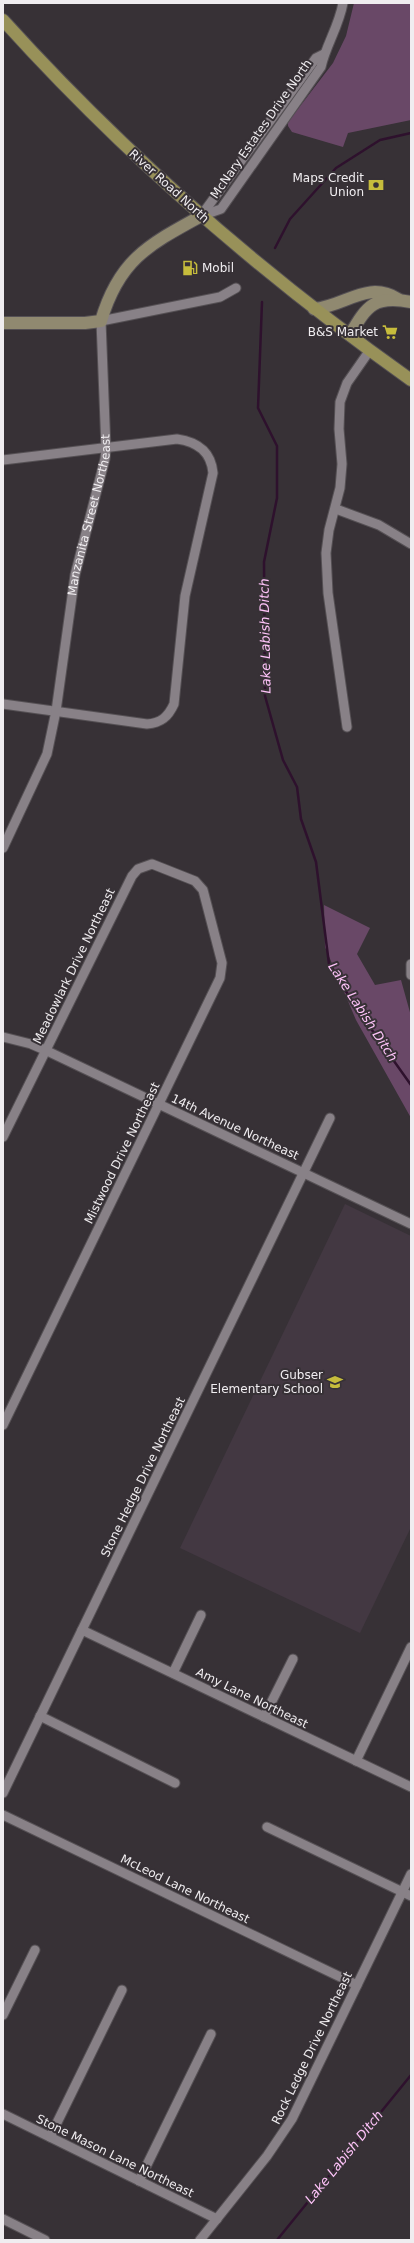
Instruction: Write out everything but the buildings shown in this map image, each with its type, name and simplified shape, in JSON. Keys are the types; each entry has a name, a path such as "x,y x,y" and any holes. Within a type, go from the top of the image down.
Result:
{"main road":[{"name":"River Road North","path":"3,20 87,108 201,216 314,309 411,380"}],"street":[{"name":"McNary Estates Drive North","path":"201,216 221,209 321,68 324,54 333,36 343,4"},
{"name":"Manzanita Street Northeast","path":"3,848 43,766 56,711 75,575 106,449 101,321 116,282 130,262 153,244 201,216"},
{"path":"3,323 85,323 101,321 220,297 236,288"},
{"path":"314,309 326,308 358,295 374,292 386,292 398,300"},
{"path":"350,335 371,305 377,301 398,300 411,302"},
{"path":"347,727 326,568 327,541 336,509 341,475 339,429 340,402 347,383 370,350"},
{"path":"3,460 106,449 177,439 187,440 199,446 207,453 212,462 213,473 185,596 174,704 166,717 160,722 147,724 3,704"},
{"path":"336,509 379,525 411,544"},
{"name":"Meadowlark Drive Northeast","path":"3,1136 132,876 144,865 158,865 200,885"},
{"name":"Mistwood Drive Northeast","path":"3,1425 222,971 204,893 200,885"},
{"path":"411,964 411,975"},
{"name":"14th Avenue Northeast","path":"3,1037 27,1043 45,1050 411,1224"},
{"name":"Stone Hedge Drive Northeast","path":"3,1792 330,1118"},
{"path":"173,1673 201,1615"},
{"name":"Amy Lane Northeast","path":"82,1630 411,1788"},
{"path":"356,1761 411,1647"},
{"path":"264,1717 293,1659"},
{"path":"40,1716 175,1783"},
{"name":"McLeod Lane Northeast","path":"3,1815 357,1985"},
{"path":"267,1827 411,1896"},
{"name":"Rock Ledge Drive Northeast","path":"200,2240 282,2136 302,2100 411,1874"},
{"path":"3,2015 35,1950"},
{"path":"50,2137 122,1990"},
{"path":"139,2181 211,2034"},
{"name":"Stone Mason Lane Northeast","path":"3,2114 217,2219"},
{"path":"3,2219 27,2236 45,2240"}],"shaded area":[{"path":"354,3 411,3 411,120 348,133 343,147 292,132 288,126 288,122 333,63 346,36"},
{"path":"324,905 370,928 357,954 375,985 401,980 411,1016 411,1118 356,1020 325,947"},
{"name":"Gubser Elementary School","path":"345,1204 411,1236 411,1527 360,1633 180,1548"}],"waterway":[{"name":"Lake Labish Ditch","path":"275,248 290,219 336,168 380,140 411,133"},
{"name":"Lake Labish Ditch","path":"262,302 258,408 277,446 277,498 264,562 265,696 283,760 297,787 301,819 316,862 329,964 357,1009 411,1085"},
{"name":"Lake Labish Ditch","path":"277,2240 411,2075"}],"place":[{"name":"Maps Credit Union","path":"376,185"},
{"name":"Mobil","path":"190,268"},
{"name":"B&S Market","path":"390,332"},
{"name":"Gubser Elementary School","path":"335,1382"}]}
